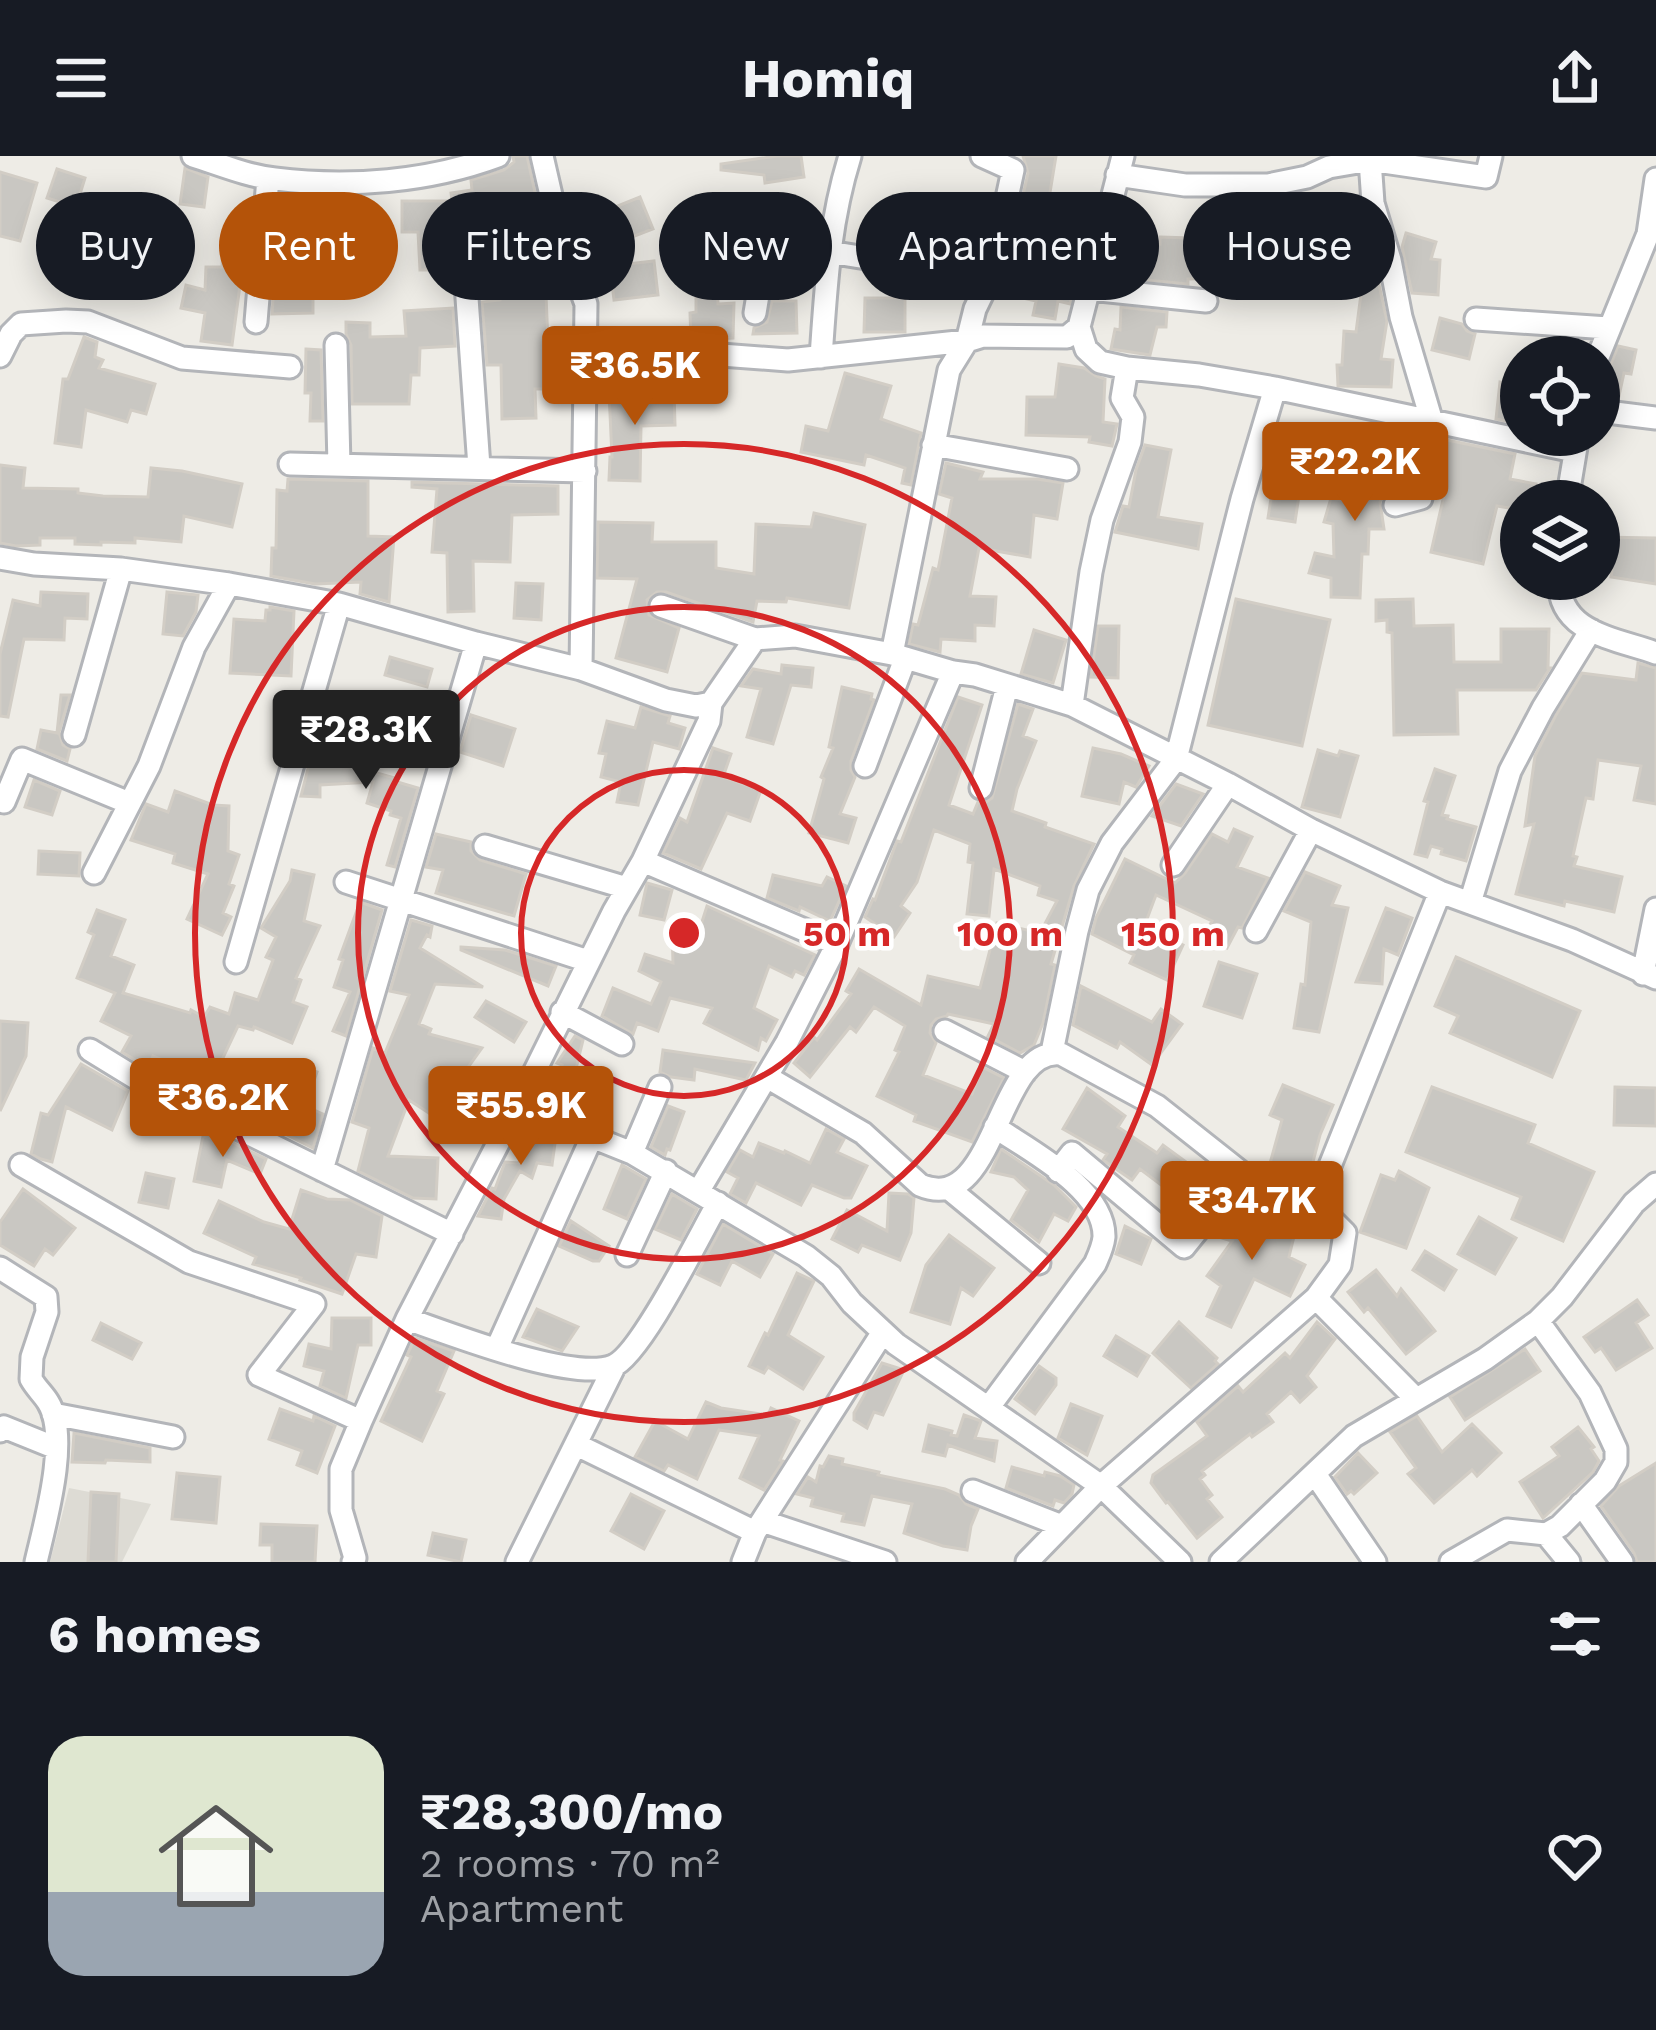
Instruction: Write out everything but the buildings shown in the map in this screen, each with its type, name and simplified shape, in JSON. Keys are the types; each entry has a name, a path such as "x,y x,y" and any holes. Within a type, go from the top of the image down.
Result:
{"street":[{"path":"193,156 368,182 451,172 498,156"},
{"path":"542,156 559,230 586,304 580,669"},
{"path":"832,232 850,156"},
{"path":"982,156 1013,170 1008,192"},
{"path":"1120,165 1185,185 1230,187 1268,185 1311,167 1370,160 1486,177 1490,156"},
{"path":"1370,160 1373,203 1432,422 1421,498 1394,505"},
{"path":"256,322 273,171"},
{"path":"1606,336 1652,235 1656,179"},
{"path":"1159,296 1206,301"},
{"path":"467,300 479,467"},
{"path":"755,313 757,300"},
{"path":"821,357 825,300"},
{"path":"865,766 899,656 949,370 967,341 979,300"},
{"path":"1087,300 1079,327 1086,349 1100,362 1275,388 1500,432"},
{"path":"0,356 21,325 66,320 88,322 182,358 290,368"},
{"path":"1475,320 1609,328"},
{"path":"586,365 721,355 788,360 983,336 1067,337 1079,327"},
{"path":"336,345 340,465"},
{"path":"1072,705 1098,537 1130,442 1133,418 1122,398 1127,368"},
{"path":"1052,1052 1088,890 1112,843 1176,760 1241,499 1275,388"},
{"path":"1620,414 1656,418"},
{"path":"933,445 1067,470"},
{"path":"290,464 585,471"},
{"path":"0,558 34,565 121,569 339,604 580,669 666,700 696,706 711,703"},
{"path":"74,735 121,569"},
{"path":"94,873 149,766 194,647 230,584"},
{"path":"1560,600 1570,619 1656,652"},
{"path":"236,962 339,604"},
{"path":"661,606 755,639 795,636 899,656 1072,705 1440,892 1572,940 1649,976 1656,908"},
{"path":"1470,903 1510,771 1591,630"},
{"path":"357,1561 341,1510 341,1469 361,1421 407,1319 643,861 709,721 711,703 755,639"},
{"path":"322,1170 476,643"},
{"path":"517,1562 615,1365 639,1342 836,944 953,671"},
{"path":"981,788 1007,686"},
{"path":"0,801 4,802 22,759 129,803"},
{"path":"1173,866 1228,784"},
{"path":"1256,931 1311,830"},
{"path":"484,846 627,889"},
{"path":"643,861 836,944"},
{"path":"346,882 588,961"},
{"path":"1315,1203 1440,892"},
{"path":"562,1012 622,1044"},
{"path":"945,1031 1025,1072"},
{"path":"90,1050 134,1077 452,1234"},
{"path":"767,1077 863,1133 920,1185 948,1188 970,1174 1025,1072 1044,1054 1061,1054 1157,1106 1243,1174 1315,1203 1345,1233 1340,1265 1316,1298 1101,1486 1027,1562"},
{"path":"632,1153 660,1087"},
{"path":"520,1102 666,1171 806,1256 896,1344 1101,1486 1180,1562"},
{"path":"989,1407 1095,1264 1104,1231 1083,1190 995,1127"},
{"path":"497,1348 592,1138"},
{"path":"1058,1171 1072,1153 1184,1247 1243,1174"},
{"path":"21,1165 189,1262 314,1304 259,1375 361,1421"},
{"path":"627,1255 666,1171"},
{"path":"1221,1562 1354,1436 1485,1359 1538,1321 1634,1203 1656,1184"},
{"path":"948,1188 1039,1263"},
{"path":"0,1268 46,1297 47,1312 32,1357 31,1379 53,1414 56,1448 54,1481 36,1562"},
{"path":"1316,1298 1416,1399"},
{"path":"407,1319 582,1370 615,1365"},
{"path":"1451,1562 1507,1530 1546,1534 1560,1526 1605,1481 1616,1462 1616,1449 1590,1394 1538,1321"},
{"path":"743,1562 758,1526 883,1332"},
{"path":"53,1414 173,1437"},
{"path":"0,1431 4,1427 56,1448"},
{"path":"577,1445 758,1526 885,1562"},
{"path":"1315,1474 1375,1562"},
{"path":"973,1491 1062,1526"},
{"path":"1581,1504 1622,1562"},
{"path":"1546,1534 1569,1562"}],"shaded area":[{"path":"69,1488 151,1504 122,1562 50,1562"}]}
